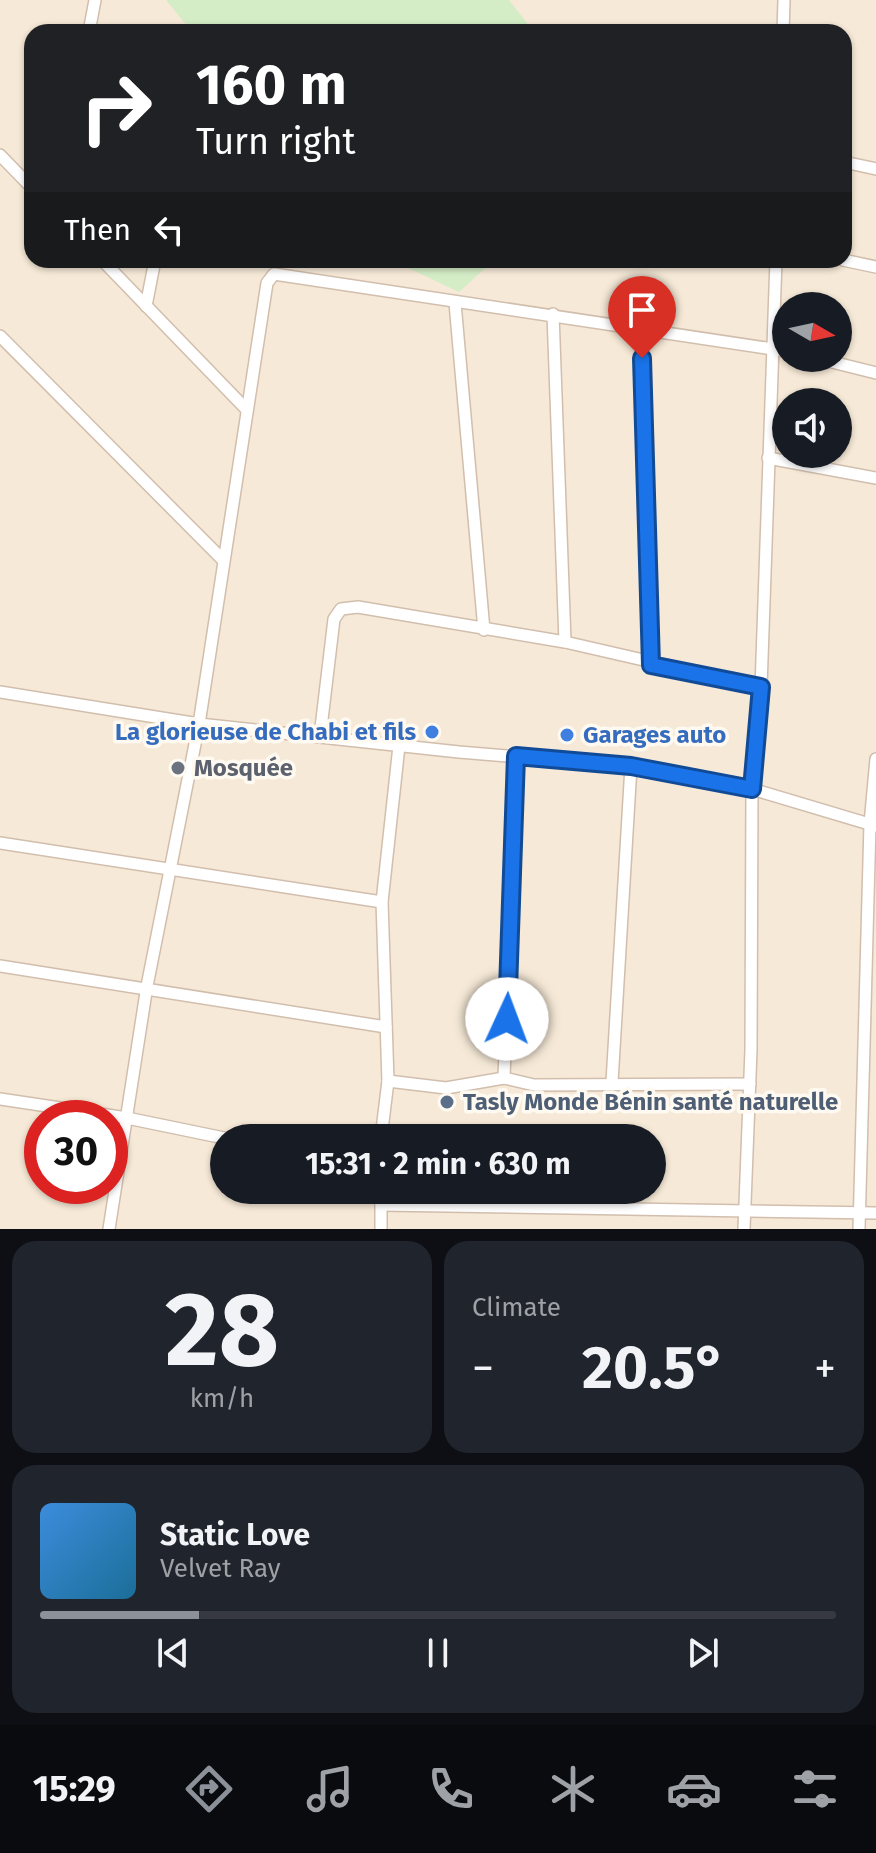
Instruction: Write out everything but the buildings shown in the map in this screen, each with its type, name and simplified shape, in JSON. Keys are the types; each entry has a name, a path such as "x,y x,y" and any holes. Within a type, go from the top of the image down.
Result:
{"street":[{"path":"90,24 95,0"},
{"path":"783,24 784,0"},
{"path":"0,155 24,180"},
{"path":"852,164 876,169"},
{"path":"852,262 876,267"},
{"path":"110,268 246,409"},
{"path":"146,306 153,268"},
{"path":"744,1229 750,1084 752,789 761,687 776,268"},
{"path":"128,1111 146,992 199,724 267,283 274,274 771,347"},
{"path":"455,303 484,630"},
{"path":"553,314 565,642"},
{"path":"641,327 651,665"},
{"path":"0,336 223,560"},
{"path":"852,367 876,373"},
{"path":"768,458 876,478"},
{"path":"320,736 334,619 341,609 358,607 565,642 651,665 761,687"},
{"path":"0,692 199,724 399,746 631,766 752,789 873,825"},
{"path":"383,1124 388,1081 382,902 399,746"},
{"path":"504,1078 516,756"},
{"path":"859,1229 876,759"},
{"path":"612,1082 631,766"},
{"path":"0,843 382,902"},
{"path":"0,966 146,992 386,1027"},
{"path":"388,1081 446,1088 504,1078 534,1085 612,1082 750,1084"},
{"path":"0,1099 24,1103"},
{"path":"128,1118 210,1135"},
{"path":"109,1229 113,1204"},
{"path":"381,1229 381,1205 876,1213"}],"shaded area":[{"path":"0,0 876,0 876,1229 0,1229"}],"green space":[{"path":"166,0 509,0 528,24 186,24"},
{"path":"408,268 485,268 459,292"}],"place":[{"name":"La glorieuse de Chabi et fils","path":"432,732"},
{"name":"Garages auto","path":"567,735"},
{"name":"Mosquée","path":"178,768"},
{"name":"Tasly Monde Bénin santé naturelle","path":"447,1102"}],"route":[{"path":"507,1019 516,756 631,766 752,789 761,687 651,665 642,358"}]}
